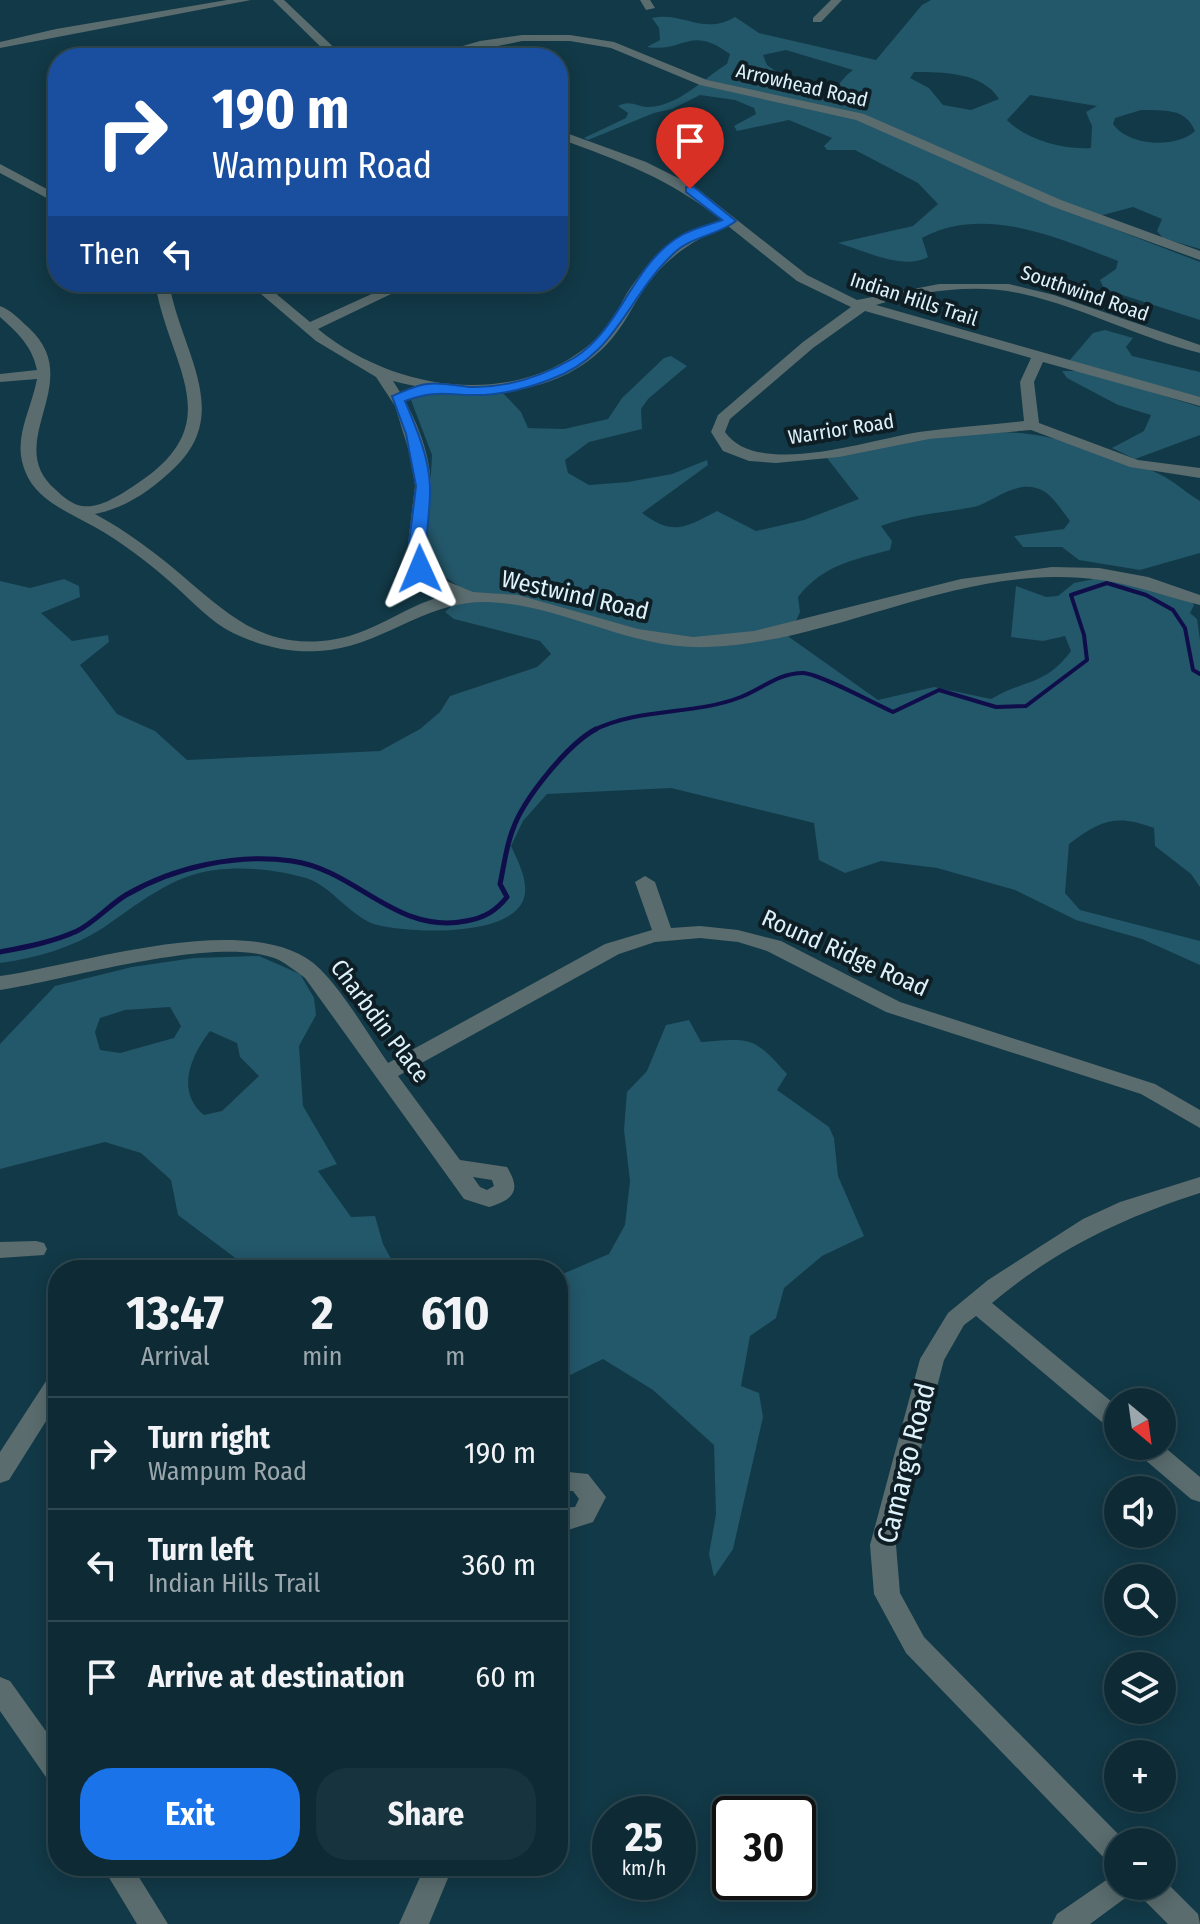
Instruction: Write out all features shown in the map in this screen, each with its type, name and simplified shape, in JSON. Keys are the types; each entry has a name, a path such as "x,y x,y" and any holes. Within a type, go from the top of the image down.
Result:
{"street":[{"path":"0,45 56,32 246,0"},
{"path":"278,0 328,48"},
{"path":"817,20 837,0"},
{"name":"Arrowhead Road","path":"465,48 522,38 606,43 704,83 860,117 1028,192 1200,256"},
{"name":"Indian Hills Trail","path":"568,138 670,178 716,207 802,278 863,307 1200,402"},
{"path":"0,168 48,194"},
{"path":"266,292 308,328 381,374 428,387 462,391 504,389 567,368 609,334 645,277 669,251 687,237 730,221"},
{"path":"1177,248 1200,245"},
{"name":"Southwind Road","path":"863,307 950,287 1005,287 1150,336 1200,349"},
{"path":"77,511 111,507 173,464 185,449 195,424 194,391 165,292"},
{"path":"308,328 387,292"},
{"name":"Warrior Road","path":"863,307 723,418 718,432 722,444 744,455 796,459 914,437 1032,425 1135,464 1200,473"},
{"path":"0,310 34,342 44,363 45,374 0,378"},
{"path":"1032,425 1026,401 1026,383 1040,357"},
{"name":"Westwind Road","path":"45,374 28,443 29,461 43,487 161,565 227,622 272,642 309,646 344,643 368,635 416,609 471,597 539,607 648,637 696,642 774,632 987,579 1046,570 1122,575 1200,600"},
{"path":"381,374 397,399 419,458 423,486 416,555 426,578 416,609"},
{"path":"397,399 428,387"},
{"path":"103,525 111,507"},
{"path":"426,578 471,597"},
{"path":"645,882 663,935"},
{"name":"Round Ridge Road","path":"386,1073 612,949 663,935 718,934 774,946 893,1007 1148,1089 1200,1120"},
{"name":"Charbdin Place","path":"0,983 56,976 170,950 226,947 271,950 305,966 454,1167"},
{"name":"Camargo Road","path":"1104,1839 927,1659 904,1629 887,1594 882,1561 885,1529 932,1359 946,1331 975,1302 1108,1216 1200,1185"},
{"path":"0,1250 36,1249"},
{"path":"975,1302 1104,1409"},
{"path":"0,1473 48,1398"},
{"path":"1162,1460 1200,1492"},
{"path":"568,1481 579,1481 593,1497 584,1515 568,1518"},
{"path":"0,1689 48,1757"},
{"path":"122,1876 153,1924"},
{"path":"414,1924 435,1876"},
{"path":"1067,1924 1104,1896"},
{"path":"1164,1900 1188,1924"}],"shaded area":[{"path":"931,0 1200,0 1200,249 1163,238 1157,231 1162,219 1133,207 1088,219 1200,262 1200,320 1104,289 1100,280 1116,269 1118,261 1021,228 970,224 946,228 922,238 928,257 907,262 883,258 838,243 913,226 938,204 918,183 855,150 827,150 824,146 832,138 789,120 737,131 734,126 756,114 754,108 735,100 700,95 672,109 654,113 588,140 584,138 626,118 628,113 618,106 630,103 649,107 671,102 727,64 730,54 705,41 647,47 660,40 659,28 652,18 713,24 735,17 759,33 876,60 922,5","holes":["786,50 853,70 830,93 809,97 807,92 811,88 774,76 777,72 767,65 763,55","914,72 961,75 983,83 999,99 971,110 943,105 929,88 910,78","1030,95 1097,106 1086,112 1092,126 1091,148 1046,142 1024,133 1007,120","1141,110 1173,112 1186,118 1195,131 1176,141 1141,141 1120,131 1113,124 1115,118"]},
{"path":"1105,330 1133,338 1126,347 1132,356 1200,372 1200,399 1069,361 1093,333"},
{"path":"671,356 687,366 648,399 641,409 642,429 589,442 565,460 568,473 589,485 672,474 707,460 708,465 642,513 662,525 687,525 717,511 756,531 804,520 859,499 827,458 928,438 979,433 1029,434 1095,450 1159,474 1200,501 1200,553 1140,570 1079,560 1062,547 1023,547 1014,536 1064,529 1070,521 1052,498 1035,488 1016,488 974,507 893,522 881,526 892,541 890,550 828,571 798,597 800,612 789,637 878,700 934,687 991,699 1043,676 1071,651 1065,636 1043,641 1011,637 1016,586 1046,597 1058,596 1074,583 1099,578 1188,598 1194,605 1190,613 1197,619 1200,640 1200,887 1191,874 1155,846 1154,828 1119,821 1090,829 1069,844 1065,893 1080,910 1200,941 1200,965 1142,939 1076,920 1015,890 937,868 881,861 845,873 819,860 814,823 671,788 547,794 523,821 511,846 524,878 524,898 516,911 480,926 434,931 377,925 359,916 306,878 238,868 184,878 66,947 0,963 0,581 30,588 64,579 79,586 80,597 41,613 72,641 108,635 109,642 80,665 117,714 155,731 187,760 380,751 420,729 440,712 450,696 537,667 551,654 540,641 454,619 445,612 454,604 457,585 437,572 427,547 432,455 411,400 419,394 502,392 521,412 528,428 564,429 608,419 622,398 664,358"},
{"path":"1062,371 1083,371 1200,407 1200,435 1135,459 1112,448 1144,431 1151,415 1118,405 1067,378"},
{"path":"259,956 300,974 314,998 316,1015 299,1046 303,1106 337,1164 318,1171 351,1217 375,1216 383,1244 392,1260 238,1260 178,1215 171,1180 141,1153 105,1142 0,1169 0,1044 55,986 132,967 194,958","holes":["170,1007 181,1026 174,1038 120,1053 100,1050 95,1032 100,1018 125,1010","210,1031 237,1043 240,1057 259,1076 222,1111 204,1115 195,1106 188,1084 197,1051"]},
{"path":"689,1020 701,1042 750,1042 766,1052 787,1074 777,1090 829,1127 834,1138 838,1176 864,1236 822,1256 784,1288 776,1318 750,1336 741,1386 759,1393 763,1417 733,1549 714,1577 709,1554 716,1514 714,1445 653,1390 603,1359 568,1376 568,1272 609,1254 625,1225 630,1181 624,1130 627,1092 647,1071 666,1025"}],"waterway":[{"path":"595,730 628,718 722,703 749,694 778,678 803,673 833,683 893,712 939,690 996,707 1026,706 1087,660 1084,635 1071,595 1107,583 1146,595 1173,610 1185,628 1193,670 1200,674"},
{"path":"0,952 77,931 126,895 164,877 206,864 250,859 292,861 315,867 418,919 441,923 478,918 494,910 507,897 500,884 505,856 513,829 527,802 560,759 595,730"}],"route":[{"path":"420,569 416,543 423,486 412,434 397,399 428,387 473,391 524,385 548,377 581,359 609,334 645,277 676,244 730,221 690,189"}]}
